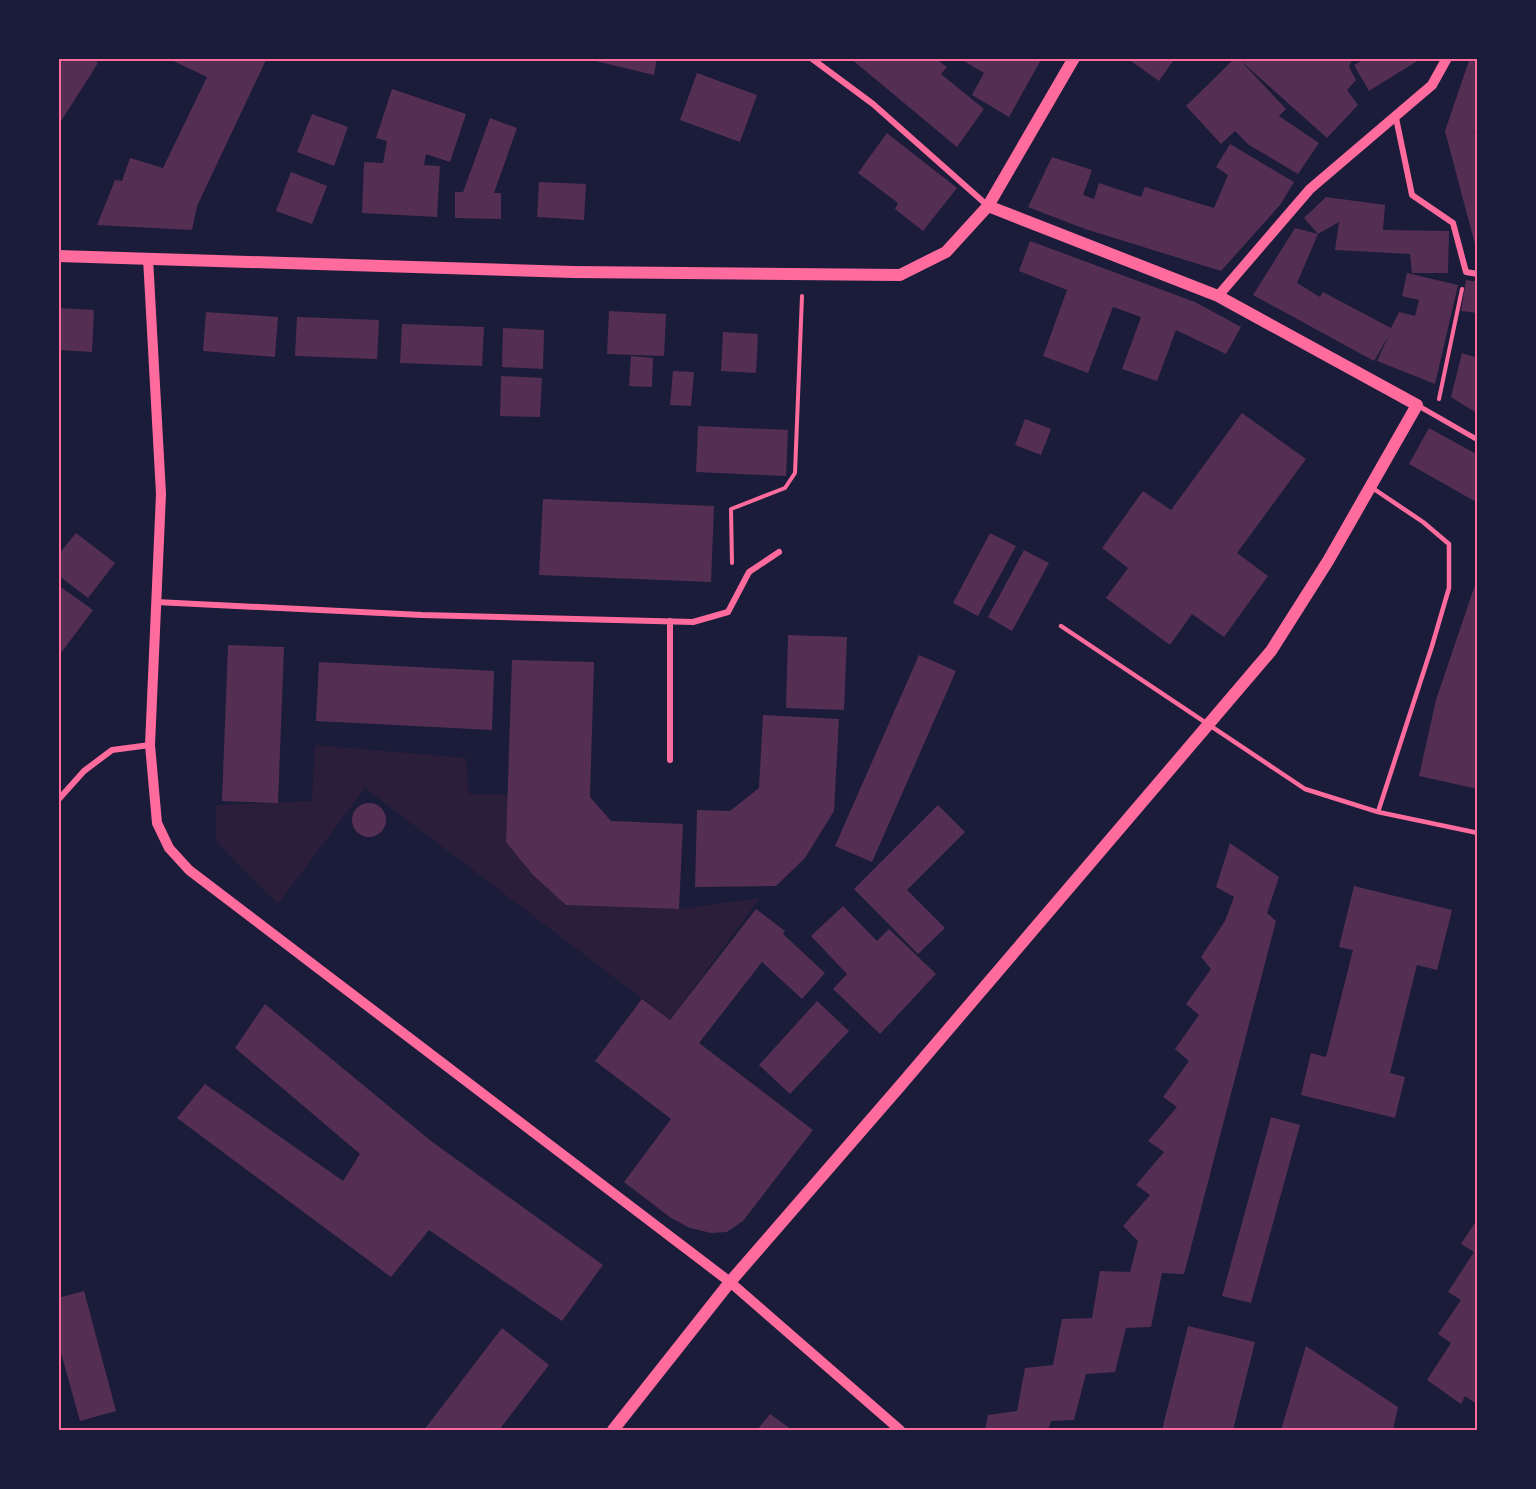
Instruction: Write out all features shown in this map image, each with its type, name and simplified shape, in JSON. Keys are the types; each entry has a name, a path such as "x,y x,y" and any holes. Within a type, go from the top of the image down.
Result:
{"main road":[{"path":"58,256 573,272 900,275 946,252 988,206 1074,58"},
{"path":"613,1431 730,1282 1271,651 1328,561 1417,405 1218,296 988,206"}],"street":[{"path":"811,58 873,104 988,206"},
{"path":"1218,296 1310,189 1432,85 1446,58"},
{"path":"1396,118 1412,195 1453,223 1466,272 1478,274"},
{"path":"148,258 161,494 150,745 157,823 169,848 189,870 730,1282 900,1431"},
{"path":"1417,405 1478,440"},
{"path":"155,602 422,615 693,622 728,612 748,572 779,552"},
{"path":"670,621 670,760"},
{"path":"58,800 84,771 112,750 150,745"}],"lane":[{"path":"1370,486 1423,522 1449,544 1449,588 1378,812"},
{"path":"1061,626 1305,789 1378,812 1478,833"}],"path":[{"path":"1436,414 1466,272"},
{"path":"748,572 731,562 732,509 785,488 795,473 803,274"}],"shaded area":[{"path":"315,745 466,758 469,794 508,795 506,842 566,905 679,909 760,898 670,1020 365,788 278,904 216,841 216,805 312,801"}],"building":[{"path":"58,58 92,58 98,63 58,126"},
{"path":"167,58 267,58 197,206 192,230 97,225 115,180 122,181 130,158 163,168 207,77"},
{"path":"583,58 657,58 654,75"},
{"path":"850,58 935,58 947,67 941,74 984,109 957,147"},
{"path":"959,58 1042,58 1009,117 972,95 984,73"},
{"path":"1133,58 1175,58 1159,81 1131,61"},
{"path":"1235,58 1353,58 1349,67 1356,80 1347,90 1358,105 1327,138 1240,60 1286,109 1279,116 1319,143 1298,174 1249,145 1235,131 1221,144 1186,106"},
{"path":"1366,58 1422,58 1369,91 1354,65"},
{"path":"1470,58 1478,58 1478,123 1474,133 1478,133 1477,252 1445,131"},
{"path":"697,73 757,95 740,142 680,120"},
{"path":"392,89 466,114 450,162 426,154 424,165 440,166 437,217 362,213 364,162 383,163 387,141 376,138"},
{"path":"312,114 348,127 334,166 297,152"},
{"path":"490,118 517,128 494,193 501,193 501,219 455,218 455,192 463,192"},
{"path":"887,133 957,188 923,231 895,209 898,203 858,173"},
{"path":"1230,144 1294,182 1280,205 1221,271 1085,229 1028,207 1052,157 1092,170 1083,195 1094,199 1099,183 1141,197 1145,187 1214,208 1228,175 1216,167"},
{"path":"291,172 327,186 312,224 276,211"},
{"path":"539,182 586,184 584,220 537,217"},
{"path":"1326,197 1385,205 1383,230 1449,231 1448,273 1412,273 1410,254 1335,250 1339,222 1318,234 1304,218"},
{"path":"1295,228 1318,234 1297,283 1320,297 1323,292 1391,328 1399,312 1415,316 1419,300 1402,296 1407,273 1458,285 1435,384 1377,361 1389,335 1374,361 1253,295"},
{"path":"1030,241 1195,302 1241,327 1226,354 1176,330 1157,381 1122,369 1141,317 1113,307 1088,373 1043,356 1067,290 1019,271"},
{"path":"1466,280 1478,282 1478,313 1461,311"},
{"path":"58,308 94,310 92,352 58,350"},
{"path":"609,311 666,314 664,356 607,354"},
{"path":"206,312 278,317 275,357 203,351"},
{"path":"297,317 379,320 377,359 295,356"},
{"path":"402,324 484,327 482,366 400,363"},
{"path":"503,328 544,330 543,369 502,367"},
{"path":"723,332 758,334 756,373 721,371"},
{"path":"1462,353 1478,358 1478,414 1451,397"},
{"path":"631,356 653,358 652,387 629,386"},
{"path":"673,371 694,372 691,406 670,405"},
{"path":"501,376 542,378 540,417 500,416"},
{"path":"1242,413 1306,459 1237,553 1268,576 1224,637 1192,614 1170,645 1106,598 1128,568 1102,548 1143,491 1171,510"},
{"path":"1025,419 1051,429 1041,455 1015,445"},
{"path":"698,426 788,430 786,476 696,472"},
{"path":"1429,428 1478,455 1478,503 1409,464"},
{"path":"543,499 714,506 711,582 539,575"},
{"path":"76,533 115,563 88,598 58,575 58,555"},
{"path":"990,533 1016,546 978,616 953,603"},
{"path":"1024,550 1049,563 1012,631 988,617"},
{"path":"1478,576 1478,789 1419,776 1436,700"},
{"path":"58,585 93,610 58,657"},
{"path":"788,635 847,637 844,710 786,708"},
{"path":"228,645 284,647 278,803 222,801"},
{"path":"919,655 956,671 872,862 835,846"},
{"path":"512,660 594,662 590,797 611,821 683,824 679,909 566,905 533,875 506,842"},
{"path":"319,662 494,671 492,730 316,721"},
{"path":"763,715 839,719 834,811 805,858 776,886 695,887 697,810 730,811 759,788"},
{"path":"369,803 381,808 386,820 381,832 369,837 357,832 352,820 357,808"},
{"path":"938,805 965,832 907,890 945,928 918,954 854,889"},
{"path":"1230,843 1279,877 1267,913 1276,921 1184,1274 1162,1273 1151,1327 1126,1328 1115,1372 1086,1374 1074,1420 1051,1421 1048,1430 985,1430 988,1415 1017,1411 1025,1368 1053,1365 1062,1319 1092,1318 1100,1271 1130,1272 1138,1241 1123,1226 1150,1195 1136,1185 1164,1152 1148,1141 1177,1107 1163,1097 1189,1061 1175,1049 1199,1015 1186,1004 1211,969 1201,957 1225,921 1234,897 1216,887"},
{"path":"1354,886 1452,910 1437,970 1417,965 1390,1073 1405,1077 1395,1118 1301,1095 1311,1053 1326,1057 1353,950 1339,947"},
{"path":"843,906 877,941 889,929 936,974 880,1034 833,989 847,974 811,936"},
{"path":"756,909 785,931 783,934 825,973 802,999 762,962 699,1043 813,1130 743,1221 727,1232 711,1233 690,1228 671,1218 624,1182 671,1119 595,1061 642,999 670,1020"},
{"path":"817,1001 849,1031 790,1094 759,1065"},
{"path":"265,1004 431,1141 603,1265 562,1321 429,1230 391,1277 177,1118 205,1084 343,1181 360,1154 235,1048"},
{"path":"1271,1117 1300,1125 1251,1303 1222,1296"},
{"path":"1478,1218 1478,1405 1465,1396 1461,1404 1427,1380 1451,1343 1438,1334 1461,1300 1448,1292 1474,1252 1461,1244"},
{"path":"84,1291 116,1411 80,1421 58,1342 58,1298"},
{"path":"1188,1326 1255,1342 1233,1430 1162,1430"},
{"path":"502,1328 549,1365 499,1430 424,1430"},
{"path":"1306,1346 1398,1407 1393,1430 1281,1430"},
{"path":"770,1414 792,1430 757,1430"}]}
